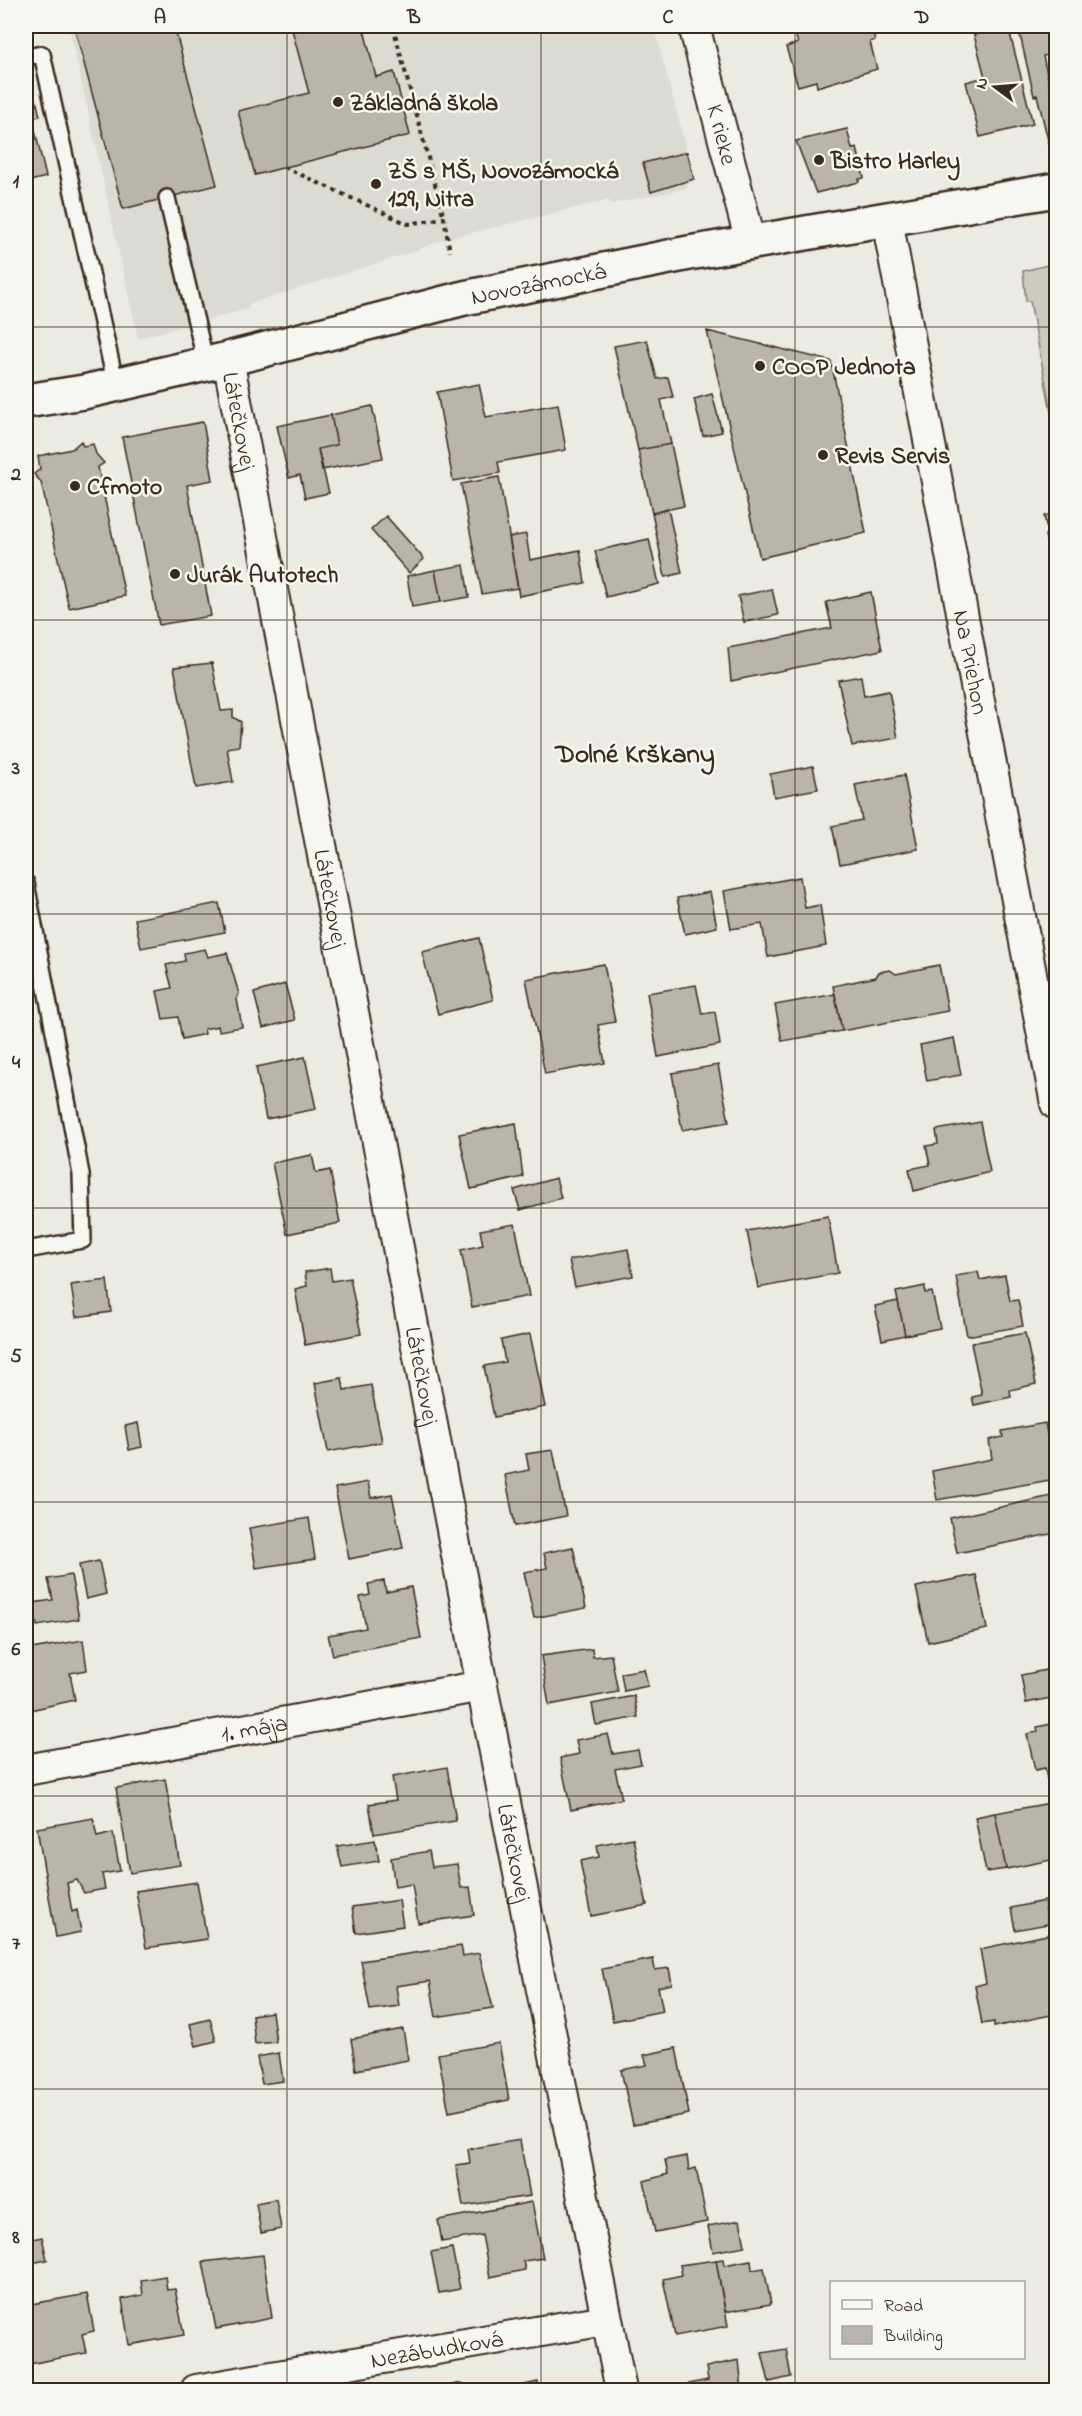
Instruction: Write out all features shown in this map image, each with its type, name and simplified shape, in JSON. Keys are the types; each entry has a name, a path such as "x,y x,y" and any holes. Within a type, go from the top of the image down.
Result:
{"main road":[{"name":"Novozámocká","path":"26,401 116,385 217,362 464,298 751,243 1056,190"}],"street":[{"name":"K rieke","path":"694,26 751,243"},
{"name":"Na Priehon","path":"887,220 1056,1104"},
{"name":"Látečkovej","path":"217,362 483,1686 621,2391"},
{"name":"1. mája","path":"26,1770 483,1686"},
{"name":"Nezábudková","path":"196,2391 606,2320"}],"lane":[{"path":"26,57 42,54 116,385"},
{"path":"167,198 217,362"},
{"path":"26,883 81,1174 83,1240 26,1250"}],"path":[{"path":"393,26 444,218 450,252"},
{"path":"285,168 408,224 444,218"}],"shaded area":[{"name":"ZŠ s MŠ, Novozámocká 129, Nitra","path":"69,26 654,26 687,152 643,164 651,192 694,179 684,189 612,204 608,200 442,240 409,253 249,304 248,309 138,338"},
{"path":"1056,263 1056,438 1030,301 1026,301 1023,271"}],"building":[{"path":"74,26 174,26 217,185 123,209"},
{"name":"Základná škola","path":"291,26 363,26 376,77 394,72 410,135 255,175 238,111 309,93"},
{"path":"823,26 871,26 875,40 870,42 877,69 817,87 816,81 798,86 786,47 798,43 795,34"},
{"path":"972,26 1008,26 974,35"},
{"path":"1008,26 1033,124 980,137 966,82 985,77 974,35"},
{"path":"1018,26 1047,26 1053,54 1043,56 1051,92 1055,92 1052,79 1056,78 1056,142 1049,144 1037,95 1034,96"},
{"path":"36,100 40,116 32,118 46,177 26,182 26,102"},
{"path":"847,129 852,149 857,148 864,178 859,179 859,182 816,193 796,141"},
{"path":"687,152 694,179 651,192 643,163"},
{"path":"707,331 831,361 866,533 760,558"},
{"path":"647,340 657,379 668,377 673,397 661,400 671,444 638,450 614,346"},
{"path":"479,384 486,417 558,404 566,450 498,462 500,473 453,481 437,392"},
{"path":"712,394 722,432 703,436 694,399"},
{"path":"372,406 383,458 322,470 318,449 337,445 331,415"},
{"path":"331,415 337,445 318,449 329,493 305,498 300,475 289,478 277,426"},
{"path":"203,422 213,480 187,485 211,616 159,625 122,437"},
{"path":"81,441 83,446 93,444 96,454 104,463 98,467 125,596 69,608 41,482 34,474 40,469 38,456 72,449"},
{"path":"671,444 684,506 652,513 638,450"},
{"path":"499,477 518,588 482,594 461,484"},
{"path":"668,509 682,573 665,577 652,513"},
{"path":"1056,513 1056,566 1052,567 1045,535 1048,534 1044,516"},
{"path":"386,516 424,559 409,573 371,530"},
{"path":"526,534 530,560 580,550 585,583 519,596 509,537"},
{"path":"649,539 659,584 606,597 595,551"},
{"path":"464,565 469,597 441,602 435,570"},
{"path":"435,570 441,602 412,607 407,576"},
{"path":"772,589 778,615 744,622 738,596"},
{"path":"871,592 882,650 731,681 728,648 832,628 826,602"},
{"path":"212,663 221,711 233,710 233,717 241,722 239,746 227,748 233,782 196,788 174,667"},
{"path":"861,676 864,696 889,691 898,738 852,746 838,680"},
{"path":"813,766 818,789 774,797 770,774"},
{"path":"904,775 918,849 840,864 832,826 862,820 855,785"},
{"path":"800,877 805,908 820,905 826,946 768,957 762,924 731,929 724,891"},
{"path":"710,892 717,927 685,934 677,898"},
{"path":"219,903 225,932 141,948 135,919"},
{"path":"479,938 493,1000 438,1014 422,952"},
{"path":"205,949 208,957 227,953 239,994 237,999 242,1027 219,1031 218,1026 204,1029 205,1034 182,1039 178,1017 163,1019 157,991 172,988 166,965 185,961 184,953"},
{"path":"604,964 615,1022 598,1025 605,1063 545,1074 526,979"},
{"path":"939,965 948,1011 842,1031 833,986 876,977 879,972 890,970 896,974"},
{"path":"285,984 295,1020 263,1028 254,993"},
{"path":"696,985 702,1014 715,1012 720,1045 658,1057 647,993"},
{"path":"835,994 842,1031 782,1041 775,1005"},
{"path":"954,1038 961,1075 927,1081 920,1045"},
{"path":"305,1057 316,1109 266,1119 256,1067"},
{"path":"718,1065 729,1122 682,1130 672,1073"},
{"path":"980,1122 990,1172 914,1191 909,1169 930,1165 926,1146 938,1144 936,1130"},
{"path":"516,1123 523,1177 471,1189 459,1134"},
{"path":"312,1155 316,1173 330,1170 340,1223 287,1234 272,1163"},
{"path":"556,1178 561,1198 520,1210 514,1190"},
{"path":"828,1216 838,1273 758,1288 747,1231"},
{"path":"515,1224 529,1296 472,1307 461,1250 483,1245 480,1230"},
{"path":"628,1249 633,1276 575,1287 569,1260"},
{"path":"330,1268 332,1281 350,1278 361,1334 305,1345 295,1289 307,1286 305,1272"},
{"path":"978,1272 980,1280 1005,1275 1010,1301 1018,1300 1023,1326 967,1336 956,1276"},
{"path":"107,1280 111,1312 76,1317 71,1285"},
{"path":"925,1286 925,1293 932,1292 940,1328 905,1335 896,1292"},
{"path":"898,1301 905,1335 882,1340 875,1306"},
{"path":"1025,1333 1036,1384 1010,1390 1011,1397 974,1405 972,1397 982,1395 971,1343"},
{"path":"530,1334 545,1407 494,1417 484,1366 505,1362 501,1340"},
{"path":"342,1378 344,1390 371,1385 382,1442 328,1452 315,1383"},
{"path":"138,1423 142,1447 129,1450 125,1426"},
{"path":"1045,1423 1056,1479 937,1500 932,1471 992,1459 989,1440 1003,1437 1002,1431"},
{"path":"553,1450 566,1516 515,1526 505,1475 529,1470 526,1454"},
{"path":"368,1482 371,1498 392,1494 403,1548 349,1559 335,1488"},
{"path":"1056,1495 1056,1533 957,1553 950,1518"},
{"path":"309,1518 315,1559 256,1568 249,1528"},
{"path":"573,1547 586,1608 534,1618 524,1572 547,1568 544,1553"},
{"path":"99,1561 106,1594 86,1599 79,1565"},
{"path":"71,1575 79,1619 37,1626 33,1603 53,1600 48,1579"},
{"path":"976,1575 987,1629 928,1642 916,1587"},
{"path":"384,1581 386,1592 411,1587 421,1638 333,1655 328,1635 366,1628 360,1597 370,1595 368,1584"},
{"path":"83,1640 87,1670 70,1673 75,1700 26,1711 26,1650"},
{"path":"592,1649 593,1657 611,1655 618,1692 549,1705 541,1656"},
{"path":"1056,1668 1056,1697 1026,1703 1021,1675"},
{"path":"644,1669 648,1686 624,1691 621,1673"},
{"path":"634,1696 638,1717 596,1725 592,1704"},
{"path":"1056,1723 1056,1777 1047,1779 1045,1768 1035,1770 1027,1734 1038,1732 1037,1727"},
{"path":"608,1734 613,1754 638,1750 641,1764 615,1769 622,1799 571,1810 560,1758 579,1754 576,1740"},
{"path":"447,1767 456,1821 374,1834 369,1804 396,1800 392,1777"},
{"path":"165,1779 180,1865 130,1873 116,1788"},
{"path":"1056,1802 1056,1859 1006,1869 995,1813"},
{"path":"995,1813 1006,1869 986,1872 975,1817"},
{"path":"93,1818 97,1837 113,1833 120,1871 102,1874 105,1889 84,1893 77,1880 67,1883 72,1912 77,1910 81,1932 56,1937 37,1828"},
{"path":"633,1838 647,1905 591,1916 580,1861 599,1857 597,1845"},
{"path":"375,1840 379,1861 342,1867 337,1846"},
{"path":"429,1851 432,1867 457,1864 461,1888 470,1887 474,1915 418,1923 412,1884 395,1887 391,1858"},
{"path":"197,1882 207,1939 146,1948 136,1891"},
{"path":"399,1900 403,1926 356,1933 352,1907"},
{"path":"1044,1901 1048,1924 1015,1930 1011,1908"},
{"path":"1056,1933 1056,2014 994,2027 994,2022 982,2024 975,1986 986,1983 980,1949"},
{"path":"461,1946 463,1956 479,1953 493,2008 436,2017 430,1981 396,1986 399,2006 370,2010 361,1961"},
{"path":"653,1959 655,1970 669,1968 672,1984 658,1987 663,2011 613,2021 602,1969"},
{"path":"272,2012 276,2042 255,2044 252,2015"},
{"path":"210,2019 216,2041 196,2046 190,2024"},
{"path":"403,2029 408,2060 356,2070 351,2039"},
{"path":"499,2043 509,2100 449,2112 438,2054"},
{"path":"676,2048 689,2114 633,2125 621,2070 647,2065 644,2055"},
{"path":"279,2053 283,2081 262,2084 257,2057"},
{"path":"520,2140 530,2196 463,2206 456,2165 470,2163 468,2149"},
{"path":"687,2156 689,2170 696,2168 707,2222 655,2232 644,2181 668,2174 665,2160"},
{"path":"276,2199 281,2229 261,2233 256,2203"},
{"path":"532,2202 543,2258 523,2261 525,2270 490,2277 482,2235 442,2242 438,2220"},
{"path":"740,2220 745,2246 713,2252 708,2226"},
{"path":"42,2237 47,2260 26,2264 26,2240"},
{"path":"452,2248 460,2289 439,2293 431,2252"},
{"path":"263,2255 272,2318 216,2329 203,2262"},
{"path":"723,2259 724,2265 751,2260 752,2270 764,2268 771,2304 725,2312 716,2260"},
{"path":"716,2260 728,2326 675,2336 663,2279 682,2275 680,2265"},
{"path":"165,2276 167,2290 175,2289 184,2335 129,2345 122,2299 143,2295 141,2280"},
{"path":"87,2294 94,2331 82,2334 86,2353 29,2364 26,2344 26,2305"},
{"path":"786,2349 791,2377 769,2382 762,2353"},
{"path":"739,2360 742,2390 686,2390 684,2385 708,2380 706,2367"},
{"path":"538,2382 539,2390 516,2390 515,2387"},
{"path":"462,2383 463,2390 428,2390"}],"place":[{"name":"Základná škola","path":"338,102"},
{"name":"Bistro Harley","path":"819,160"},
{"name":"ZŠ s MŠ, Novozámocká 129, Nitra","path":"376,184"},
{"name":"COOP Jednota","path":"760,366"},
{"name":"Revis Servis","path":"823,455"},
{"name":"Cfmoto","path":"75,486"},
{"name":"Jurák Autotech","path":"175,574"}],"district":[{"name":"Dolné Krškany","path":"635,753"}]}
